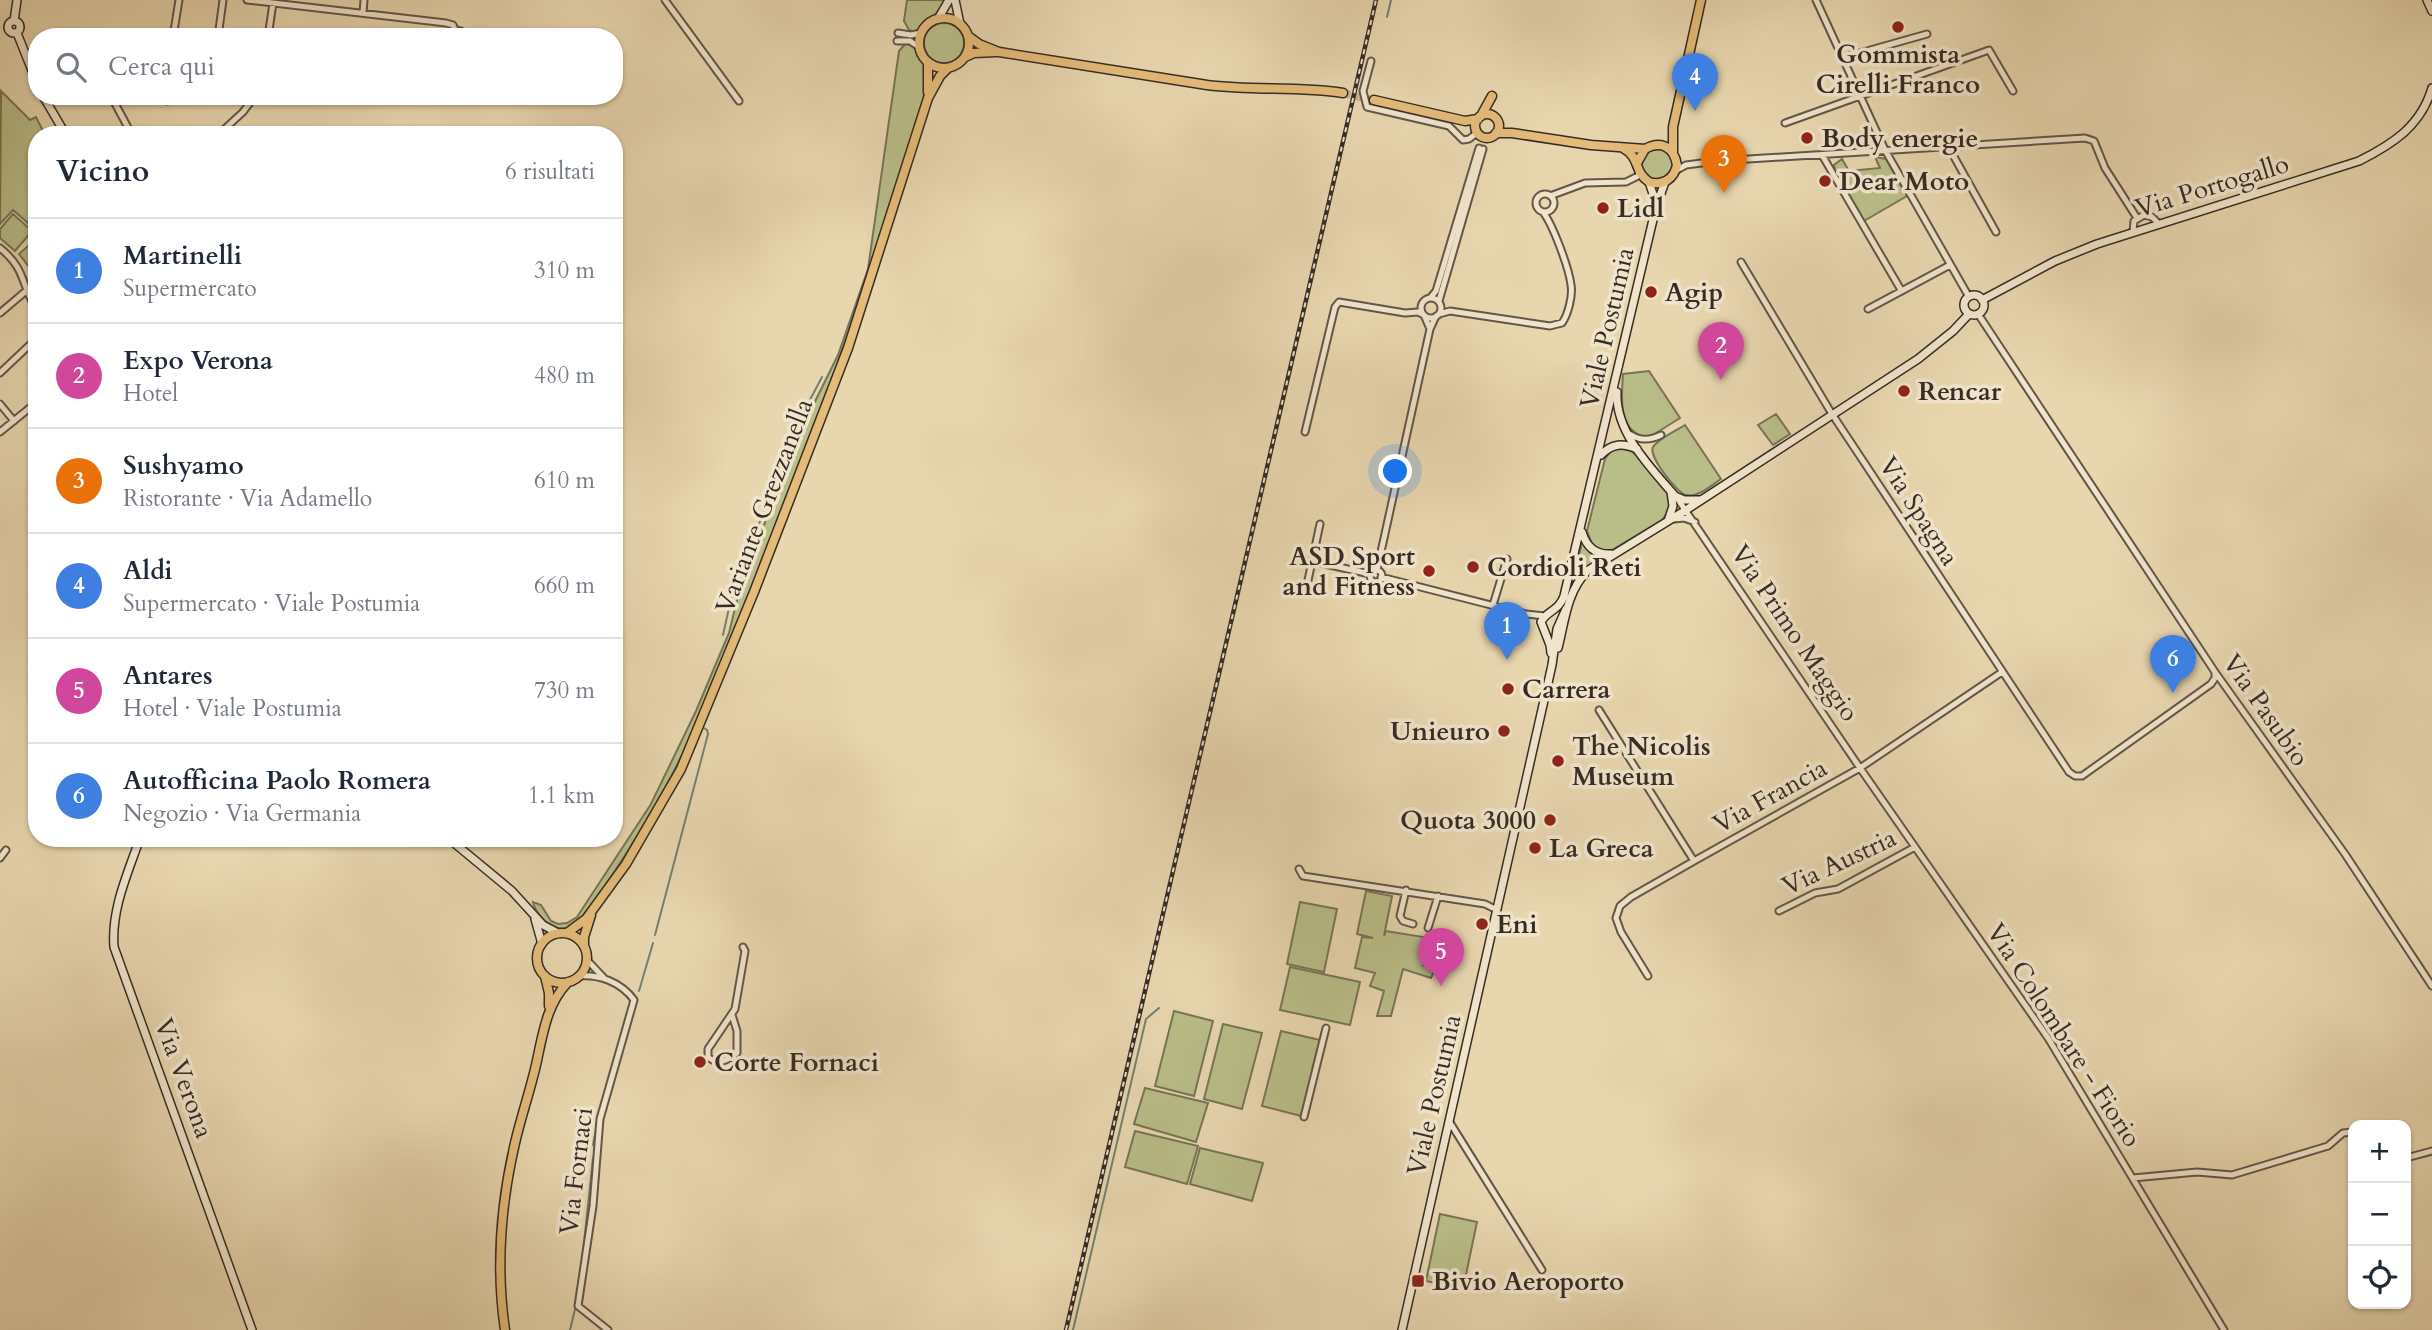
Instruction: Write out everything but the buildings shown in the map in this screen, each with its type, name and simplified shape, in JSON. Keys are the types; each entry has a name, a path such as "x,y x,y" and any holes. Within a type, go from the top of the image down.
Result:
{"main road":[{"path":"0,35 8,30 9,24 14,21 17,0"},
{"path":"919,47 921,33 926,26 938,19 949,0"},
{"path":"955,0 960,24 968,36 999,52"},
{"path":"1623,148 1632,153 1649,182 1665,182 1675,171 1677,165 1673,153 1673,127 1701,0"},
{"path":"2427,0 2432,11"},
{"path":"938,19 949,19 960,24"},
{"path":"14,21 20,26 17,33 28,60"},
{"path":"8,30 17,33"},
{"path":"965,57 969,47 968,36"},
{"name":"Variante Grezzanella","path":"919,47 928,63 928,98"},
{"path":"965,57 975,53 999,52 1236,89 1343,93"},
{"name":"Variante Grezzanella","path":"542,944 548,938 586,919 594,909 626,864 681,769 735,639 848,348 928,98 940,76 965,57"},
{"path":"928,63 948,68"},
{"name":"Via Portogallo","path":"1982,300 2055,261 2133,232 2359,161 2403,135 2417,121 2430,100 2432,88"},
{"path":"1492,96 1495,128 1481,149 1478,126 1492,96"},
{"path":"1374,100 1512,133 1623,148 1626,146 1645,149 1658,144 1673,127"},
{"path":"48,105 61,126"},
{"path":"1478,126 1486,115 1495,128"},
{"path":"1658,144 1673,153"},
{"path":"1638,167 1645,149"},
{"name":"Viale Postumia","path":"1649,182 1656,207"},
{"name":"Viale Postumia","path":"1552,665 1550,645 1542,619 1559,607 1564,596 1656,207 1665,182"},
{"path":"1566,609 1579,579 1598,562 1686,510 1918,359 1953,331 1969,314 1978,314 1983,310 1982,300 1978,296 1969,297 1964,307 1969,314"},
{"path":"1619,371 1617,407 1627,433 1638,449"},
{"name":"Viale Postumia","path":"1598,459 1608,448 1618,444 1638,449"},
{"name":"Via Primo Maggio","path":"1638,449 1673,493"},
{"path":"1673,493 1684,500 1701,500"},
{"path":"1667,522 1673,506 1673,493"},
{"path":"1581,528 1585,541 1592,549 1604,555 1613,554"},
{"name":"Viale Postumia","path":"1402,1330 1552,665 1558,625 1566,609"},
{"name":"Viale Postumia","path":"1552,665 1566,609"},
{"path":"1543,628 1552,632 1558,625 1556,617 1547,615"},
{"name":"Via Verona","path":"137,847 116,910 112,928 114,947 252,1330"},
{"path":"459,847 512,891 543,925 575,937 584,946"},
{"name":"Variante Grezzanella","path":"587,960 584,946 588,923 594,909"},
{"path":"505,1330 502,1233 507,1188 515,1144 548,1013 549,993 537,958 542,944 533,915"},
{"path":"548,1013 558,992 578,976 587,960"},
{"path":"545,976 558,982 568,982"}],"street":[{"path":"174,28 179,0"},
{"path":"219,28 223,0"},
{"path":"247,0 446,23 454,28"},
{"path":"322,9 323,0"},
{"path":"363,13 364,0"},
{"path":"665,0 739,101"},
{"path":"1816,0 1885,150 1969,297"},
{"path":"269,28 273,2"},
{"path":"898,33 921,33"},
{"path":"1842,58 1927,34"},
{"path":"897,41 910,41 919,47"},
{"path":"1785,123 1989,50 2013,91"},
{"path":"1371,61 1363,91 1367,107 1450,126 1462,140 1469,139 1478,126"},
{"path":"116,105 127,126"},
{"path":"228,126 248,105"},
{"path":"1673,153 1680,160 1692,163 2085,138 2094,141 2105,168 2137,218"},
{"path":"1948,146 1996,232"},
{"path":"1411,313 1436,292 1481,149"},
{"path":"1312,561 1370,574 1377,570 1430,329 1438,315 1439,302 1481,149"},
{"path":"1822,155 1901,290"},
{"path":"1675,171 1692,163"},
{"path":"1552,198 1585,183 1626,182 1638,176 1638,167"},
{"path":"1305,432 1335,307 1339,302 1418,312 1430,318 1450,312 1550,326 1562,323 1572,289 1550,222 1537,207 1537,199 1544,194 1552,198"},
{"path":"1550,222 1552,198"},
{"path":"1543,212 1551,210"},
{"path":"2133,232 2134,221 2144,215 2150,216 2159,224"},
{"path":"0,248 20,270 28,294"},
{"name":"Via Spagna","path":"1741,262 1832,414 2069,772 2082,776 2211,684 2215,672"},
{"path":"1868,309 1950,265"},
{"path":"0,313 26,291"},
{"path":"1431,298 1450,312"},
{"path":"1421,305 1430,329"},
{"name":"Via Pasubio","path":"1978,314 2215,672 2344,853 2432,986"},
{"path":"0,373 28,347"},
{"path":"0,404 14,421"},
{"path":"0,432 28,409"},
{"path":"1627,433 1648,440 1661,435"},
{"name":"Via Primo Maggio","path":"1673,493 1860,768"},
{"path":"1667,522 1680,518 1695,522 1694,509 1701,500"},
{"path":"1307,585 1320,524"},
{"path":"1493,605 1507,559"},
{"path":"1377,570 1381,572 1381,577"},
{"path":"1370,574 1374,581 1381,577"},
{"path":"1381,577 1526,614 1547,615"},
{"path":"1526,614 1543,628"},
{"name":"Via Francia","path":"1648,975 1621,932 1616,918 1620,906 1631,897 1860,768 2002,672"},
{"path":"1599,710 1694,861"},
{"name":"Via Colombare - Fiorio","path":"1860,768 2049,1038 2224,1330"},
{"name":"Via Austria","path":"1779,911 1815,893 1838,889 1915,847"},
{"path":"0,858 6,850"},
{"path":"1299,869 1303,876 1406,890 1485,904 1497,910"},
{"path":"1406,890 1400,916 1403,921 1413,924"},
{"path":"1428,928 1438,896"},
{"path":"732,1015 737,1031 737,1052 721,1062 713,1060 707,1054 708,1049 732,1015 745,951 743,947"},
{"name":"Via Fornaci","path":"587,960 604,978 629,993 634,1000 600,1119 592,1217 578,1306 608,1330"},
{"path":"578,976 604,978"},
{"path":"1304,1117 1326,1028"},
{"path":"1449,1121 1542,1270"},
{"path":"2133,1178 2197,1171 2232,1175 2328,1146 2343,1133 2348,1132"},
{"path":"2411,1157 2432,1151"}],"green space":[{"path":"907,0 947,0 916,32 909,30 904,21"},
{"path":"944,23 958,29 964,43 958,57 944,63 930,57 924,43 930,29"},
{"path":"906,43 917,46 927,79 923,102 875,258 813,432 723,661 670,778 641,830 588,912 574,925 557,928 542,918 533,902 541,905 551,921 558,924 567,923 577,917 651,804 696,711 729,633 748,555 761,533 794,444 838,355 868,269 899,51"},
{"path":"1,91 30,120 36,117 40,126 28,126 28,223 13,210 0,224"},
{"path":"1657,148 1668,153 1673,164 1668,175 1657,180 1646,175 1641,164 1646,153"},
{"path":"1875,157 1886,159 1907,196 1864,221 1834,165 1842,159 1849,171 1880,168"},
{"path":"13,214 28,227 28,236 15,251 0,238 0,229"},
{"path":"28,246 28,266 19,254"},
{"path":"1649,371 1680,418 1648,438 1638,435 1626,422 1622,393 1623,374"},
{"path":"1776,414 1790,434 1773,445 1758,425"},
{"path":"1685,425 1721,479 1695,495 1682,493 1670,481 1653,452 1653,447 1659,441"},
{"path":"1618,448 1629,449 1637,456 1669,495 1670,509 1662,520 1612,550 1602,551 1593,546 1587,531 1605,459 1611,451"},
{"path":"1583,540 1603,556 1578,574 1573,583 1571,582"},
{"path":"1366,891 1392,896 1384,936 1386,931 1448,941 1431,978 1403,969 1391,1016 1377,1016 1384,991 1370,986 1375,973 1355,968 1362,937 1373,938 1357,934"},
{"path":"1300,902 1337,909 1324,972 1287,964"},
{"path":"1290,967 1360,982 1350,1025 1280,1010"},
{"path":"1174,1011 1213,1021 1194,1096 1155,1086"},
{"path":"1223,1024 1262,1033 1242,1109 1204,1099"},
{"path":"1281,1031 1320,1040 1301,1116 1262,1106"},
{"path":"1145,1088 1208,1103 1196,1142 1134,1124"},
{"path":"1135,1131 1198,1146 1187,1184 1125,1167"},
{"path":"1200,1148 1263,1163 1252,1201 1190,1184"},
{"path":"1440,1214 1477,1222 1463,1289 1426,1281"}],"shaded area":[{"path":"1435,940 1439,943 1435,958 1437,963 1429,967 1423,966 1427,941"}],"waterway":[{"path":"1387,17 1391,0"},
{"path":"794,430 822,377"},
{"path":"723,635 737,572 756,532 792,435"},
{"path":"655,935 708,734 704,728"},
{"path":"639,991 653,943"},
{"path":"1073,1330 1146,1019 1159,1008"},
{"path":"599,1114 617,1049"},
{"path":"593,1145 597,1123"},
{"path":"582,1261 593,1158"},
{"path":"570,1330 576,1305"}],"tunnel":[{"path":"1343,93 1371,100"}],"railway":[{"path":"1066,1330 1376,0"}],"place":[{"name":"Gommista Cirelli Franco","path":"1898,27"},
{"name":"Aldi","path":"1695,111"},
{"name":"Body energie","path":"1807,138"},
{"name":"Dear Moto","path":"1825,181"},
{"name":"Sushyamo","path":"1724,193"},
{"name":"Lidl","path":"1603,208"},
{"name":"Agip","path":"1651,292"},
{"name":"Expo Verona","path":"1721,380"},
{"name":"Rencar","path":"1904,391"},
{"name":"Cordioli Reti","path":"1473,567"},
{"name":"ASD Sport and Fitness","path":"1429,571"},
{"name":"Martinelli","path":"1507,660"},
{"name":"Carrera","path":"1508,689"},
{"name":"Autofficina Paolo Romera","path":"2173,693"},
{"name":"Unieuro","path":"1504,731"},
{"name":"The Nicolis Museum","path":"1558,761"},
{"name":"Quota 3000","path":"1550,820"},
{"name":"La Greca","path":"1535,848"},
{"name":"Eni","path":"1482,924"},
{"name":"Antares","path":"1441,986"},
{"name":"Corte Fornaci","path":"700,1062"},
{"name":"Bivio Aeroporto","path":"1418,1281"}]}
